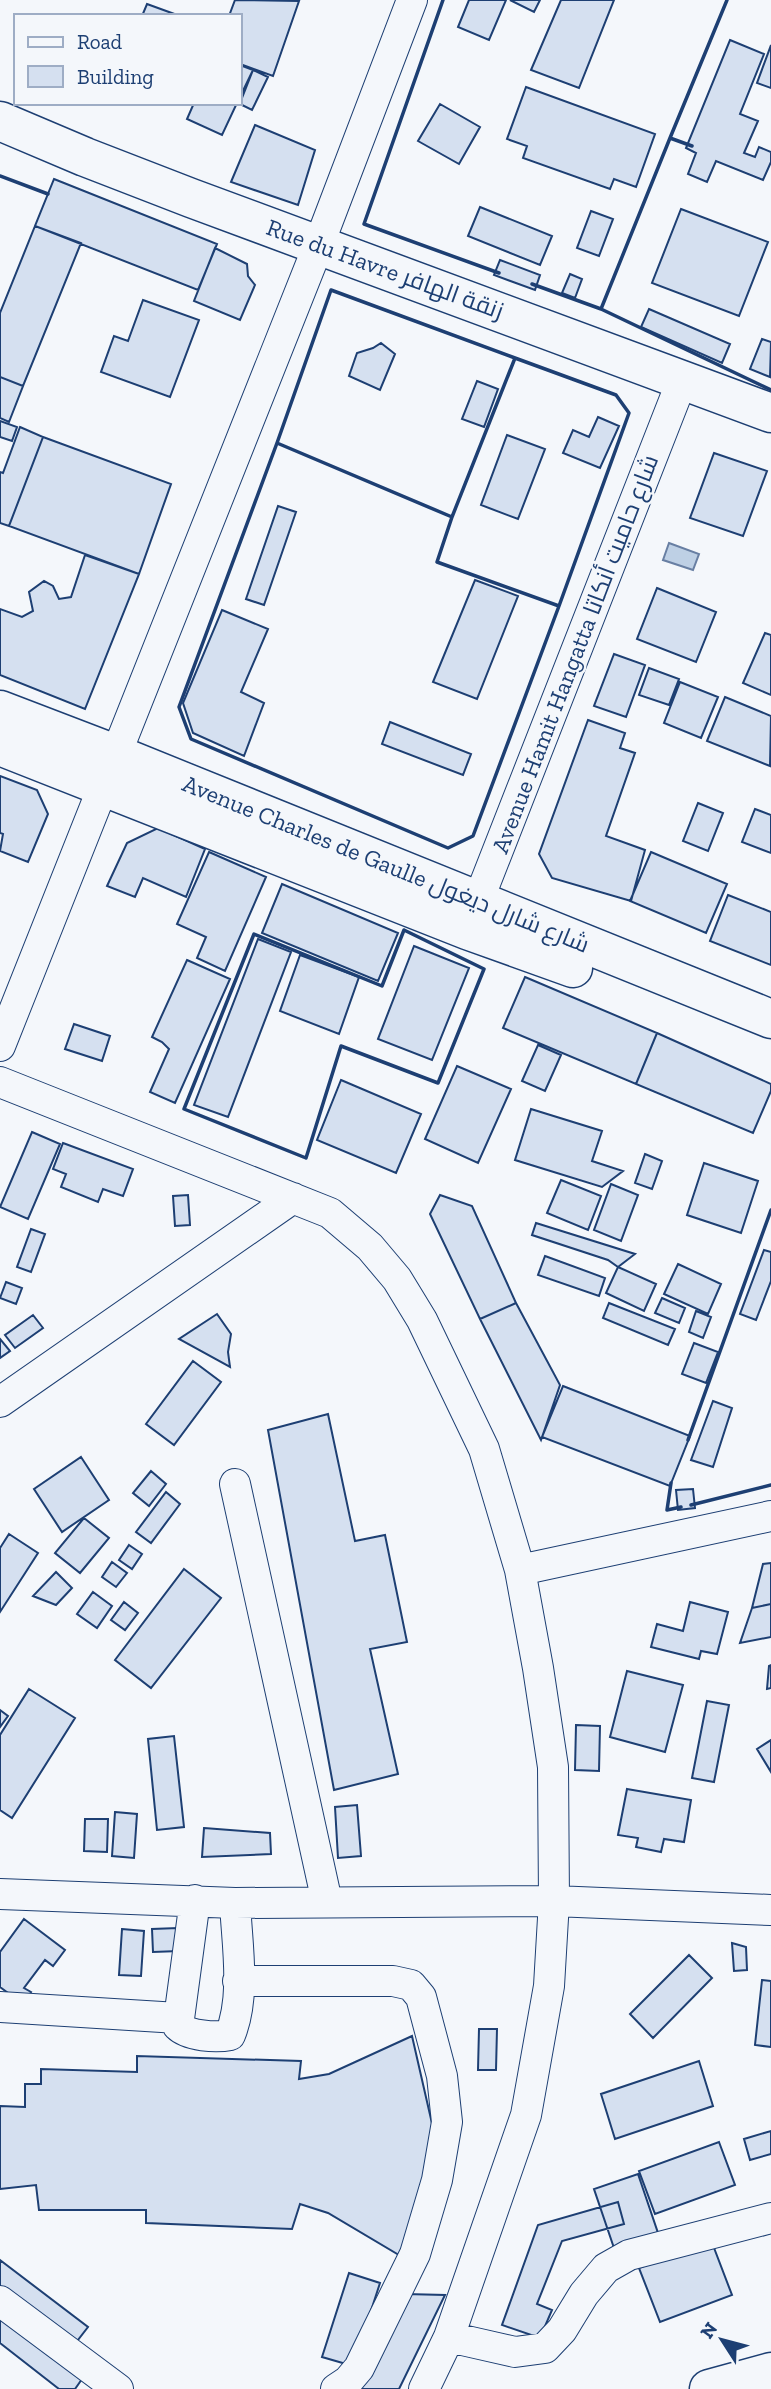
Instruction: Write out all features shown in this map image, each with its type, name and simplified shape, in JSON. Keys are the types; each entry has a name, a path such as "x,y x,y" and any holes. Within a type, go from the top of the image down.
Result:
{"main road":[{"name":"Rue du Havre زنقة الهافر","path":"0,121 85,157 771,412"},
{"name":"Avenue Charles de Gaulle شارع شارل ديغول","path":"0,710 109,771 473,915 771,1019"},
{"name":"Avenue Charles de Gaulle شارع شارل ديغول","path":"0,746 109,771"},
{"name":"Avenue Charles de Gaulle شارع شارل ديغول","path":"473,915 528,950 771,1045"},
{"path":"709,2389 771,2372"}],"street":[{"path":"0,1046 320,244 412,0"},
{"name":"Avenue Hamit Hangatta شارع حاميت أنكاتا","path":"473,915 683,378"},
{"path":"0,1082 330,1213 370,1247 397,1279 422,1320 484,1449 520,1570 553,1767 554,1901 549,1986 526,2115 449,2337 424,2389"},
{"path":"0,1402 293,1198"},
{"path":"235,1484 327,1902"},
{"path":"520,1570 771,1516"},
{"path":"0,1894 235,1903 554,1901 771,1910"},
{"path":"195,1900 178,2026 183,2032 222,2037 230,2035 234,2023 238,1981 235,1903"},
{"path":"238,1981 393,1981 411,1985 421,1997 442,2076 447,2122 438,2180 415,2254 359,2368 348,2381 336,2389"},
{"path":"0,2007 178,2018"},
{"path":"449,2337 514,2353 545,2348 562,2330 584,2294 606,2268 629,2255 771,2218"},
{"path":"0,2301 118,2389"}],"water":[{"path":"669,543 699,554 693,570 663,560"}],"building":[{"path":"235,0 299,1 273,76 242,65 242,14 230,14"},
{"path":"469,0 506,0 489,40 458,27"},
{"path":"510,0 540,0 534,12"},
{"path":"561,0 614,0 579,88 531,70"},
{"path":"147,4 174,14 143,14"},
{"path":"730,40 764,54 740,114 758,121 744,153 755,157 759,147 771,152 771,162 763,180 716,161 707,182 688,174 696,153 686,148"},
{"path":"771,45 771,88 757,83"},
{"path":"242,66 253,70 242,93"},
{"path":"253,70 268,77 252,110 242,105 242,98"},
{"path":"526,87 655,134 636,187 614,179 610,189 523,158 527,146 507,139"},
{"path":"440,104 480,127 459,164 418,141"},
{"path":"193,105 236,105 222,135 187,119"},
{"path":"255,125 315,150 298,205 231,182"},
{"path":"54,179 217,244 198,290 35,226"},
{"path":"480,207 552,236 540,265 468,236"},
{"path":"681,209 768,242 739,316 652,283"},
{"path":"591,211 613,219 599,256 577,248"},
{"path":"35,226 81,243 23,386 0,377 0,313"},
{"path":"215,248 247,264 248,276 255,285 240,320 194,301"},
{"path":"500,260 540,275 535,290 494,275"},
{"path":"570,274 582,279 575,298 562,293"},
{"path":"143,300 199,320 170,397 101,372 114,336 128,341"},
{"path":"649,309 730,344 722,363 641,327"},
{"path":"762,339 771,342 770,377 750,369"},
{"path":"381,343 395,354 380,390 349,376 357,353"},
{"path":"0,377 23,386 9,422 0,418"},
{"path":"477,381 498,389 484,427 462,419"},
{"path":"598,417 619,426 600,468 563,453 573,430 589,437"},
{"path":"0,421 17,427 12,441 0,437"},
{"path":"20,427 43,437 9,526 0,523 0,472 3,473"},
{"path":"507,435 545,449 518,519 481,505"},
{"path":"43,437 171,484 139,574 9,526"},
{"path":"714,453 767,471 743,536 690,518"},
{"path":"278,506 296,512 264,605 246,599"},
{"path":"85,555 139,574 85,709 0,675 0,609 22,617 33,611 29,592 44,581 53,586 59,599 71,597"},
{"path":"475,580 518,596 477,699 433,682"},
{"path":"657,588 716,612 696,662 637,639"},
{"path":"222,610 268,629 241,692 264,703 244,756 193,733 183,703"},
{"path":"765,633 771,635 771,695 743,683"},
{"path":"614,654 645,665 626,717 594,706"},
{"path":"649,668 679,679 669,705 639,695"},
{"path":"680,682 718,697 701,738 664,723"},
{"path":"725,697 771,716 770,766 707,741"},
{"path":"588,720 625,733 620,748 635,753 606,836 645,850 631,901 552,878 539,854"},
{"path":"390,722 471,754 463,775 382,744"},
{"path":"0,776 37,790 48,814 28,862 0,851 3,834 0,833"},
{"path":"698,803 723,813 708,851 683,841"},
{"path":"755,809 771,815 771,853 742,842"},
{"path":"158,828 205,849 186,897 143,878 135,897 107,886 127,843"},
{"path":"209,852 266,877 225,971 197,958 206,937 177,924"},
{"path":"651,852 727,884 706,933 630,901"},
{"path":"282,884 398,933 378,981 262,933"},
{"path":"728,895 771,912 771,965 710,941"},
{"path":"258,939 291,952 228,1117 194,1105"},
{"path":"414,946 469,968 432,1060 378,1039"},
{"path":"300,955 359,977 339,1034 280,1011"},
{"path":"187,960 230,979 175,1103 150,1092 169,1049 152,1037"},
{"path":"525,977 657,1033 636,1084 503,1028"},
{"path":"74,1024 110,1036 102,1061 65,1049"},
{"path":"657,1033 771,1084 771,1091 753,1133 636,1084"},
{"path":"538,1045 561,1055 545,1091 522,1081"},
{"path":"457,1066 511,1089 478,1163 425,1139"},
{"path":"341,1080 421,1114 396,1173 317,1140"},
{"path":"531,1109 602,1131 592,1161 623,1171 602,1187 515,1160"},
{"path":"32,1132 60,1144 28,1219 0,1207"},
{"path":"63,1143 133,1169 123,1196 103,1189 98,1202 61,1187 66,1174 53,1169"},
{"path":"645,1154 662,1161 652,1189 635,1183"},
{"path":"704,1163 758,1181 741,1233 687,1215"},
{"path":"561,1180 601,1196 588,1230 547,1213"},
{"path":"611,1184 638,1195 621,1241 594,1230"},
{"path":"188,1195 190,1225 175,1226 173,1196"},
{"path":"440,1195 472,1206 516,1303 480,1319 430,1214"},
{"path":"536,1223 635,1254 618,1267 608,1260 532,1235"},
{"path":"31,1229 45,1234 31,1272 17,1267"},
{"path":"764,1250 771,1252 771,1281 756,1320 740,1314"},
{"path":"545,1256 605,1278 599,1296 538,1275"},
{"path":"678,1264 721,1284 708,1314 664,1294"},
{"path":"618,1267 656,1284 644,1311 606,1293"},
{"path":"6,1282 22,1288 16,1304 0,1298"},
{"path":"662,1298 685,1308 679,1323 655,1313"},
{"path":"516,1303 560,1385 541,1440 480,1319"},
{"path":"609,1303 675,1329 668,1345 603,1318"},
{"path":"696,1311 711,1317 703,1338 689,1332"},
{"path":"217,1314 231,1334 228,1352 230,1367 179,1339"},
{"path":"33,1315 43,1328 15,1348 5,1335"},
{"path":"0,1339 10,1351 0,1358"},
{"path":"694,1343 718,1352 706,1383 682,1374"},
{"path":"193,1361 221,1382 174,1445 146,1424"},
{"path":"563,1386 690,1436 670,1486 542,1437"},
{"path":"713,1401 732,1408 713,1467 691,1460"},
{"path":"328,1414 355,1541 385,1535 407,1642 370,1649 398,1774 334,1790 268,1430"},
{"path":"81,1457 109,1500 62,1532 34,1489"},
{"path":"151,1471 166,1484 149,1506 133,1493"},
{"path":"693,1489 695,1508 678,1510 676,1490"},
{"path":"166,1492 180,1504 151,1543 136,1532"},
{"path":"84,1518 109,1538 80,1573 55,1553"},
{"path":"9,1534 38,1553 0,1612 0,1548"},
{"path":"129,1545 142,1554 132,1569 119,1560"},
{"path":"112,1562 127,1573 116,1587 102,1577"},
{"path":"771,1563 771,1604 752,1608 763,1564"},
{"path":"184,1569 221,1598 151,1688 115,1660"},
{"path":"56,1572 72,1588 56,1605 33,1596"},
{"path":"93,1592 112,1606 97,1628 77,1614"},
{"path":"124,1602 138,1613 125,1630 111,1620"},
{"path":"690,1602 728,1612 717,1654 701,1651 699,1659 651,1647 657,1624 683,1631"},
{"path":"771,1604 771,1637 740,1643 752,1608"},
{"path":"771,1665 771,1688 767,1689 769,1666"},
{"path":"627,1671 683,1685 665,1752 610,1737"},
{"path":"29,1689 75,1718 12,1818 0,1810 0,1735"},
{"path":"707,1701 729,1705 714,1782 692,1778"},
{"path":"0,1710 8,1716 0,1727"},
{"path":"576,1725 600,1726 599,1771 575,1770"},
{"path":"174,1736 184,1827 157,1830 148,1739"},
{"path":"771,1740 771,1772 757,1749"},
{"path":"627,1789 691,1800 684,1842 664,1839 661,1852 636,1847 638,1838 618,1835"},
{"path":"357,1805 361,1856 338,1858 335,1807"},
{"path":"115,1812 137,1814 134,1858 112,1856"},
{"path":"85,1819 108,1819 107,1852 84,1851"},
{"path":"204,1828 270,1833 271,1854 202,1857"},
{"path":"24,1919 65,1950 53,1966 45,1960 24,1988 31,1992 23,2004 0,1987 0,1952"},
{"path":"178,1928 179,1951 153,1952 152,1929"},
{"path":"122,1929 144,1931 141,1976 119,1975"},
{"path":"732,1943 746,1947 747,1970 734,1971"},
{"path":"689,1955 712,1978 653,2038 630,2014"},
{"path":"762,1980 771,1981 771,2047 755,2045"},
{"path":"479,2029 497,2029 496,2070 478,2070"},
{"path":"412,2036 436,2141 404,2258 328,2213 300,2204 292,2229 146,2223 146,2210 39,2210 36,2185 0,2189 0,2106 25,2107 25,2084 41,2084 41,2069 137,2072 137,2056 301,2061 299,2079 329,2074"},
{"path":"699,2061 713,2106 615,2139 601,2094"},
{"path":"771,2131 771,2154 750,2160 744,2139"},
{"path":"719,2142 735,2185 655,2214 639,2171"},
{"path":"638,2174 658,2233 614,2248 594,2189"},
{"path":"618,2202 624,2224 562,2241 537,2304 552,2310 540,2338 502,2325 538,2225"},
{"path":"711,2240 732,2295 660,2322 639,2268"},
{"path":"0,2260 88,2327 74,2345 0,2288"},
{"path":"349,2273 380,2283 353,2366 322,2357"},
{"path":"405,2294 445,2295 399,2389 359,2389"},
{"path":"0,2315 82,2379 75,2389 59,2389 0,2343"}],"wall":[{"path":"443,0 364,224 499,273"},
{"path":"692,146 670,138 727,0"},
{"path":"670,138 601,309 771,390"},
{"path":"0,176 48,194"},
{"path":"532,284 601,309"},
{"path":"277,443 452,517 515,358 331,290 179,707 191,739 448,848 473,836 559,606"},
{"path":"452,517 437,562 559,606 629,413 616,395 515,358"},
{"path":"404,930 484,969 438,1083 341,1046 306,1158 184,1109 254,934 382,986 404,930"},
{"path":"688,1440 771,1210"},
{"path":"671,1483 667,1510 681,1507"},
{"path":"691,1505 771,1485"}]}
